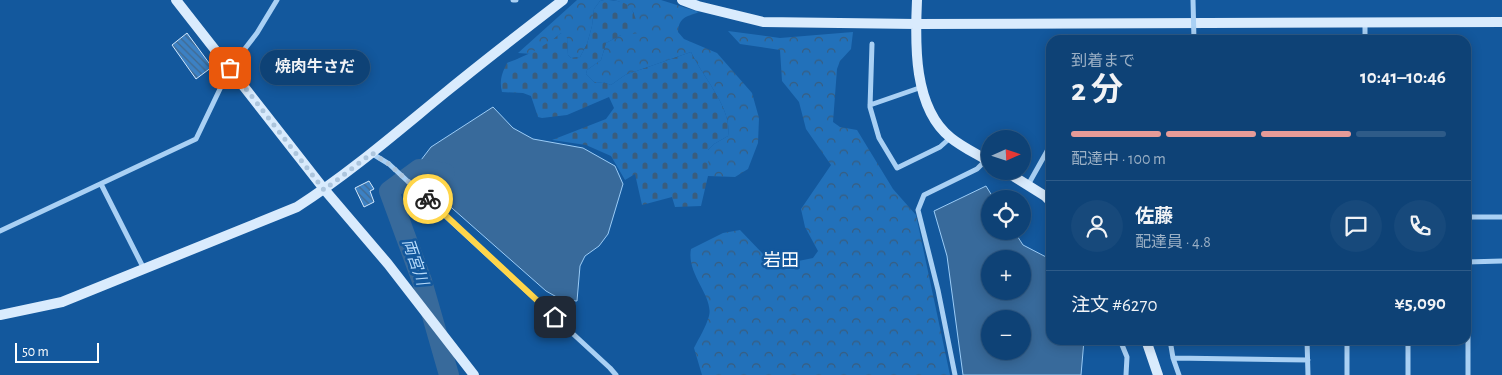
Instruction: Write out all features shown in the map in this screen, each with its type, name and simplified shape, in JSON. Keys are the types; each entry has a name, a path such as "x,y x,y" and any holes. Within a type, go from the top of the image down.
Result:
{"street":[{"path":"176,0 324,190 388,264 474,375"},
{"path":"0,231 196,139 230,68 257,32 277,0"},
{"path":"0,315 62,302 297,207 324,190 372,153 488,58 563,0"},
{"path":"682,0 698,6 763,22 916,24 1502,22"},
{"path":"917,0 916,24 920,80 926,102 936,123 950,138 981,157"},
{"path":"1193,0 1194,35"},
{"path":"1364,35 1365,23"},
{"path":"872,44 870,105 879,138 897,168 940,147 950,138"},
{"path":"870,105 922,87"},
{"path":"372,153 389,164 616,375"},
{"path":"1028,186 1046,153"},
{"path":"955,375 938,290 918,210 924,195 981,166"},
{"path":"1019,180 1046,199"},
{"path":"101,184 144,269"},
{"path":"1471,217 1502,217"},
{"path":"1471,262 1502,261"},
{"path":"1122,345 1127,357 1126,375"},
{"path":"1148,345 1158,375"},
{"path":"1171,345 1179,375"},
{"path":"1308,345 1308,375"},
{"path":"1347,345 1347,375"},
{"path":"1408,345 1408,375"},
{"path":"1468,345 1468,375"},
{"path":"1173,358 1308,360"}],"green space":[{"path":"577,0 604,0 600,1 594,9 587,44 580,57 571,58 568,55 567,38 561,33 532,54 518,53"},
{"path":"613,0 661,0 699,12 682,20 678,32 684,39 717,53 752,93 759,118 758,143 748,169 735,177 708,176 708,150 728,136 728,126 726,115 716,93 691,52 625,75 611,85 603,82 595,83 586,74 587,70 601,60 606,43 621,35 634,13 625,4"},
{"path":"613,0 626,4 633,12 639,33 621,35 606,43 601,60 587,70 586,74 595,83 603,82 611,85 625,75 691,52 716,93 726,115 728,136 708,150 708,176 701,206 675,207 672,197 642,205 635,174 625,180 611,156 586,145 552,140 606,119 614,108 609,97 567,115 542,118 538,117 531,96 523,93 502,92 502,77 507,63 536,50 561,33 565,34 567,38 568,55 571,58 580,57 587,44 594,9 600,1"},
{"path":"728,31 780,38 853,32 851,49 840,61 837,69 833,122 840,127 857,130 893,189 916,215 950,375 702,375 694,348 708,320 709,308 708,301 692,267 691,249 723,233 740,230 764,255 779,265 813,258 818,251 805,227 801,209 831,165 806,129 799,102 782,81 780,50 740,44"}],"shaded area":[{"path":"493,107 513,128 533,139 583,148 615,166 623,184 608,234 599,246 585,256 580,266 577,301 562,300 546,291 419,179 418,164 431,147"},
{"path":"986,186 988,190 981,190 981,240 1020,240 1023,245 1046,257 1046,345 1084,345 1081,375 963,375 947,256 934,211"}],"building":[{"path":"187,33 212,67 196,79 172,45"},
{"path":"369,181 374,189 370,191 374,202 364,207 355,188"}],"waterway":[{"name":"両宮川","path":"445,173 419,169 389,191 422,281 449,375"}],"way so far":[{"path":"230,68 324,190 372,153 389,164 428,199"}],"place":[{"name":"焼肉牛さだ","path":"230,68"}],"district":[{"name":"岩田","path":"781,261"}],"route":[{"path":"428,199 555,317"}]}
